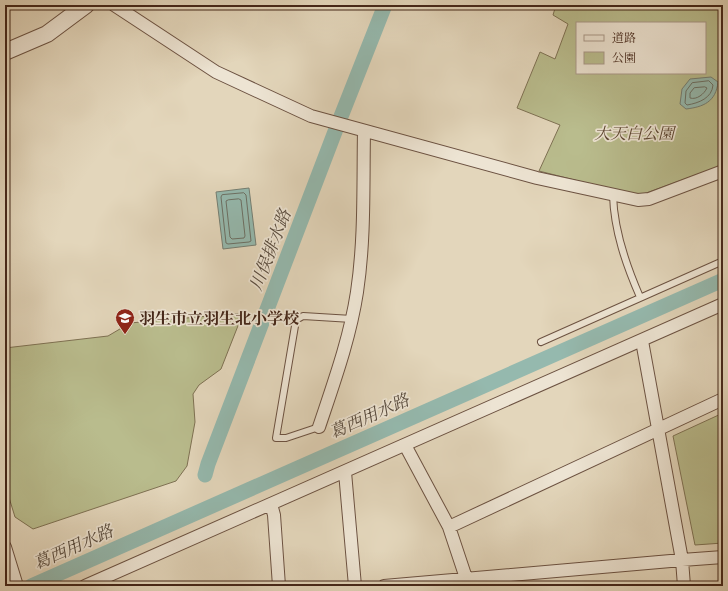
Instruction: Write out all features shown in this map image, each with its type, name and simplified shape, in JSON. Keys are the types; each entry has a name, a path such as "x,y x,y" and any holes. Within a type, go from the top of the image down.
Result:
{"street":[{"path":"5,52 46,34 86,5"},
{"path":"114,5 216,72 312,116 364,131 537,178 638,200 649,199 723,172"},
{"path":"320,426 342,358 352,319 357,291 363,225 364,131"},
{"path":"86,586 723,304"},
{"path":"642,341 682,560 684,586"},
{"path":"449,527 723,399"},
{"path":"405,445 449,527 466,578"},
{"path":"345,472 355,586"},
{"path":"271,504 274,514 279,586"},
{"path":"5,547 12,579"},
{"path":"384,586 723,557"}],"lane":[{"path":"613,195 619,237 625,259 640,298"},
{"path":"541,342 723,261"},
{"path":"320,426 286,438 276,438 296,320 303,316 352,319"}],"green space":[{"name":"大天白公園","path":"556,5 723,5 723,165 638,196 539,171 560,125 517,108 540,52 555,59 568,24 553,15"},
{"path":"243,313 221,369 199,385 193,394 195,422 187,466 176,481 33,529 15,517 7,491 5,476 5,348 108,336 130,323"},
{"path":"723,413 723,543 695,545 673,436"}],"water":[{"path":"711,77 718,82 715,94 708,102 698,107 686,109 680,104 682,89 690,79"},
{"path":"249,188 256,245 223,249 216,192"}],"waterway":[{"name":"川俣排水路","path":"340,119 385,5"},
{"name":"川俣排水路","path":"205,475 336,129"},
{"name":"葛西用水路","path":"31,586 723,280"}],"place":[{"name":"羽生市立羽生北小学校","path":"125,335"}]}
